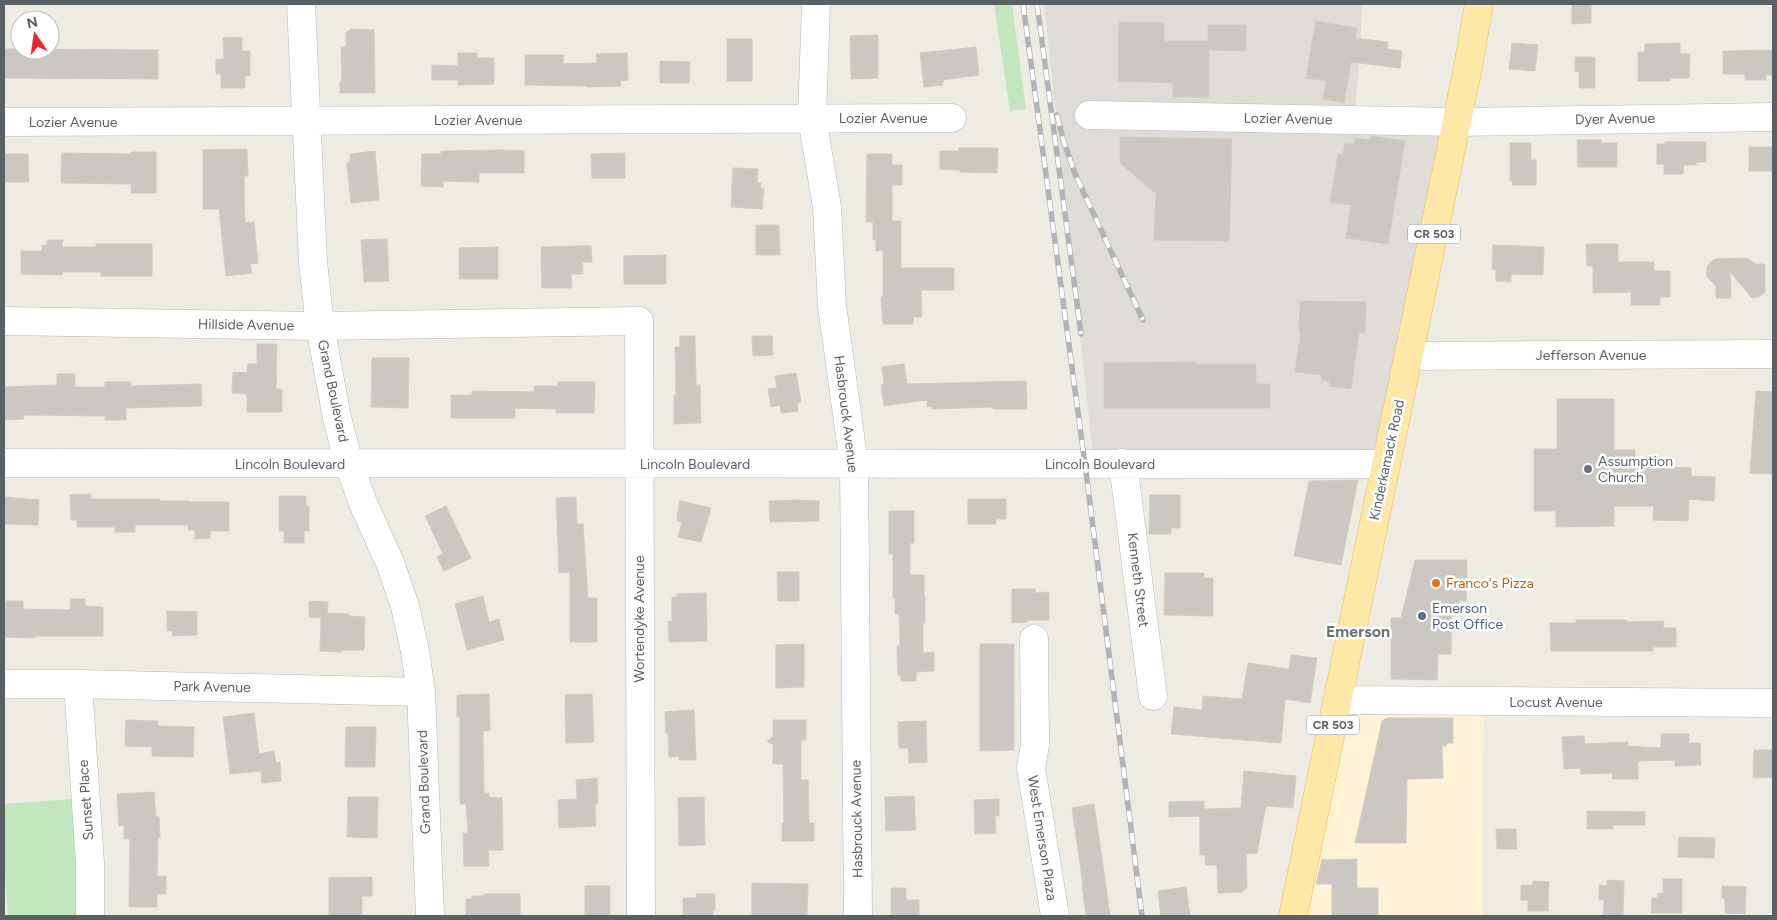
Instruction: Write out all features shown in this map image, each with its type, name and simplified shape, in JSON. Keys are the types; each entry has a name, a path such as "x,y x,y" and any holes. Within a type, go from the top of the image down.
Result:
{"main road":[{"name":"Kinderkamack Road","path":"1293,916 1409,356 1479,4"}],"street":[{"name":"Grand Boulevard","path":"301,4 313,262 320,326 336,418 349,464 363,503 390,563 405,606 415,651 421,692 430,916"},
{"name":"Hasbrouck Avenue","path":"816,4 812,118 827,207 832,306 854,464 858,916"},
{"name":"Lozier Avenue","path":"1089,115 1456,122"},
{"name":"Dyer Avenue","path":"1456,122 1773,116"},
{"name":"Lozier Avenue","path":"4,122 952,118"},
{"name":"Hillside Avenue","path":"4,321 320,326 638,321"},
{"name":"Wortendyke Avenue","path":"638,321 641,916"},
{"name":"Jefferson Avenue","path":"1409,356 1773,354"},
{"name":"Lincoln Boulevard","path":"4,464 1386,464"},
{"name":"Kenneth Street","path":"1123,464 1153,696"},
{"name":"West Emerson Plaza","path":"1034,639 1035,745 1031,768 1055,916"},
{"name":"Park Avenue","path":"4,684 421,692"},
{"name":"Sunset Place","path":"78,684 90,863 90,916"},
{"name":"Locust Avenue","path":"1338,700 1773,703"}],"shaded area":[{"path":"1044,4 1362,4 1354,120 1456,122 1386,464 1094,464"},
{"path":"1338,700 1484,701 1482,916 1293,916"}],"green space":[{"path":"994,4 1012,4 1026,109 1010,111"},
{"path":"86,798 90,916 8,916 4,862 4,804"}],"building":[{"path":"1572,4 1591,4 1591,23 1572,24"},
{"path":"1316,21 1357,28 1355,38 1388,42 1387,49 1402,51 1400,68 1351,62 1344,103 1323,99 1326,81 1306,78"},
{"path":"1119,22 1164,23 1164,41 1208,41 1208,25 1246,25 1246,51 1209,50 1209,97 1173,97 1173,83 1118,81"},
{"path":"351,29 374,30 375,93 340,93 340,82 342,80 341,47 346,47 346,33"},
{"path":"878,35 878,78 851,79 850,36"},
{"path":"242,37 242,51 250,51 250,76 245,76 245,88 221,88 221,74 216,74 216,59 224,59 223,38"},
{"path":"727,39 752,39 752,81 727,81"},
{"path":"1512,43 1538,45 1535,71 1509,69"},
{"path":"1680,43 1680,54 1690,54 1689,78 1670,78 1670,81 1638,81 1638,52 1645,52 1645,44"},
{"path":"976,47 979,75 943,80 943,85 924,87 920,53"},
{"path":"4,49 10,49 10,60 60,60 60,49 158,50 158,79 4,78"},
{"path":"1773,50 1773,75 1766,75 1766,80 1745,80 1745,74 1723,74 1723,51"},
{"path":"458,53 477,53 477,58 494,58 494,84 458,85 458,80 432,80 432,65 458,66"},
{"path":"627,53 628,80 620,81 621,86 525,85 525,55 564,55 563,64 597,63 596,54"},
{"path":"1575,57 1595,57 1595,88 1579,88 1579,72 1575,71"},
{"path":"660,61 690,62 689,83 660,83"},
{"path":"1371,136 1405,141 1388,244 1346,238 1351,205 1330,202 1338,154 1343,154 1345,143 1354,145 1355,138 1370,140"},
{"path":"1120,137 1232,139 1229,241 1154,240 1156,194 1120,163"},
{"path":"1577,140 1601,140 1601,143 1617,143 1617,167 1578,167"},
{"path":"1665,142 1706,142 1706,162 1696,162 1696,165 1684,165 1683,174 1664,174 1664,164 1657,164 1657,144 1665,144"},
{"path":"1510,143 1531,143 1531,160 1536,160 1536,185 1512,185 1513,180 1510,181"},
{"path":"1749,147 1773,147 1773,171 1749,171"},
{"path":"959,148 998,148 997,173 960,172 960,170 940,169 940,151 959,151"},
{"path":"247,149 248,176 244,176 245,223 254,222 258,263 250,264 252,273 226,276 219,209 203,209 203,150"},
{"path":"375,151 379,200 351,203 347,163 350,162 350,154"},
{"path":"441,151 524,151 524,173 479,173 479,182 443,181 443,187 421,186 422,154 441,154"},
{"path":"131,152 156,152 156,193 131,193 131,184 61,183 62,153 131,154"},
{"path":"625,153 625,178 592,178 591,154"},
{"path":"4,154 28,154 29,182 4,182"},
{"path":"867,154 892,154 892,165 902,165 902,185 892,185 892,221 901,221 901,268 954,268 954,290 921,290 922,317 913,317 913,324 883,324 881,297 883,297 883,250 876,251 876,240 873,240 873,222 866,222"},
{"path":"733,168 758,169 757,183 761,183 760,188 764,188 762,209 731,207"},
{"path":"756,225 779,225 780,255 756,255"},
{"path":"387,239 389,281 364,282 361,240"},
{"path":"47,240 63,240 62,247 96,247 96,244 152,244 152,276 101,276 101,272 62,272 62,275 21,274 21,251 42,251 42,245 47,245"},
{"path":"1586,244 1618,244 1618,262 1654,262 1654,271 1670,271 1670,297 1660,297 1660,305 1631,305 1631,292 1593,293 1593,266 1587,266"},
{"path":"1493,245 1544,247 1543,275 1511,274 1511,282 1496,281 1496,270 1492,269"},
{"path":"591,246 592,262 582,262 583,274 571,274 572,288 542,288 541,247"},
{"path":"498,247 498,279 459,279 459,248"},
{"path":"666,255 666,284 624,284 624,256"},
{"path":"1747,258 1756,264 1765,264 1765,292 1759,297 1752,298 1730,272 1731,298 1716,298 1716,286 1707,277 1707,266 1714,259"},
{"path":"1300,301 1366,302 1365,333 1359,333 1351,389 1329,386 1330,382 1321,380 1322,375 1295,372 1301,331 1299,331"},
{"path":"680,336 695,336 696,385 700,385 701,423 674,424 674,395 676,395 675,347 680,347"},
{"path":"752,336 772,336 773,355 753,356"},
{"path":"257,344 277,344 276,389 282,389 282,412 247,412 247,394 232,393 233,372 247,373 248,364 257,364"},
{"path":"372,358 409,358 408,408 371,407"},
{"path":"1195,362 1195,364 1256,364 1256,384 1270,384 1270,408 1104,408 1104,363"},
{"path":"904,364 907,384 1026,381 1027,409 993,409 993,407 932,409 932,406 927,407 927,400 884,406 881,385 884,384 882,367"},
{"path":"796,373 801,402 797,403 798,411 781,413 780,405 771,407 768,389 777,388 775,376"},
{"path":"57,374 75,374 75,387 105,387 105,382 131,382 131,386 201,384 202,406 126,408 126,420 105,420 105,416 23,415 24,419 4,420 4,387 57,385"},
{"path":"558,382 595,382 594,413 556,413 556,409 515,408 515,418 451,418 451,395 472,395 472,391 534,392 534,386 558,386"},
{"path":"1756,391 1773,392 1773,474 1750,473"},
{"path":"1557,399 1614,399 1614,450 1635,450 1635,465 1691,468 1691,476 1715,477 1714,501 1689,499 1688,521 1653,520 1654,506 1614,506 1614,526 1556,527 1556,511 1534,511 1534,449 1557,449"},
{"path":"1358,480 1341,565 1294,556 1309,481"},
{"path":"91,494 91,499 229,502 229,531 210,531 210,538 195,539 195,530 188,530 188,525 135,525 135,532 115,532 115,527 77,527 77,520 71,520 70,495"},
{"path":"1150,495 1180,495 1180,528 1171,528 1171,534 1149,534"},
{"path":"279,496 306,496 306,506 309,506 309,531 304,531 304,543 284,543 284,531 279,531"},
{"path":"4,497 39,500 38,525 4,524"},
{"path":"576,497 577,524 583,524 588,598 597,598 597,642 570,642 570,572 559,573 556,498"},
{"path":"968,499 1006,499 1006,519 996,519 996,524 968,524"},
{"path":"680,501 711,508 701,542 678,537 682,522 677,521"},
{"path":"769,501 819,501 819,521 770,522"},
{"path":"446,506 471,558 444,571 437,557 443,554 425,516"},
{"path":"889,511 914,511 914,543 910,543 910,575 924,575 925,623 923,623 923,653 934,652 934,671 916,672 916,681 901,681 901,675 898,675 897,646 900,646 899,614 895,614 895,598 893,598 893,554 889,554"},
{"path":"1415,560 1467,560 1466,601 1459,601 1459,605 1452,605 1451,654 1438,654 1437,680 1391,679 1391,618 1401,618"},
{"path":"777,572 799,572 799,601 778,601"},
{"path":"1165,573 1204,573 1204,578 1213,578 1213,616 1164,615"},
{"path":"1012,589 1035,589 1035,593 1049,592 1049,620 1027,620 1027,622 1012,623"},
{"path":"706,593 707,641 669,642 668,621 672,621 672,597 677,597 677,594"},
{"path":"483,596 489,622 499,619 504,640 467,650 455,604"},
{"path":"71,599 85,599 85,606 103,607 103,636 4,637 4,609 6,609 6,601 23,601 23,609 70,610"},
{"path":"309,601 328,602 327,613 365,617 364,650 320,651 321,618 309,617"},
{"path":"167,611 197,612 197,635 172,636 173,631 167,631"},
{"path":"1576,620 1664,621 1663,628 1676,628 1676,647 1653,647 1653,651 1551,651 1550,623 1576,623"},
{"path":"804,644 804,687 776,688 776,645"},
{"path":"980,644 1014,644 1014,750 980,751"},
{"path":"1291,655 1317,658 1310,703 1285,699 1281,743 1171,734 1174,707 1202,710 1203,696 1242,699 1248,663 1289,669"},
{"path":"489,694 490,731 483,731 484,793 489,793 489,797 502,798 503,850 488,850 489,866 464,866 463,833 468,833 466,804 460,804 460,717 457,717 457,695"},
{"path":"592,694 594,742 566,743 565,695"},
{"path":"694,710 696,760 679,760 679,756 669,757 665,712"},
{"path":"254,713 259,754 274,751 276,763 280,762 281,781 262,783 261,771 230,774 223,717"},
{"path":"1387,718 1453,718 1453,743 1447,743 1446,746 1442,746 1443,778 1407,779 1406,843 1355,843 1382,721"},
{"path":"126,720 158,721 158,726 194,727 193,757 152,756 152,747 125,746"},
{"path":"773,720 806,720 806,740 801,740 801,780 808,780 809,823 814,823 814,841 782,841 782,823 784,823 783,764 773,764 773,745 767,741 773,736"},
{"path":"926,721 927,762 909,763 908,748 899,748 898,722"},
{"path":"346,727 376,727 375,767 345,767"},
{"path":"1661,734 1689,734 1689,743 1700,743 1701,765 1675,766 1675,760 1638,761 1638,779 1612,779 1613,773 1581,774 1580,768 1564,769 1562,737 1584,736 1585,744 1628,742 1628,746 1661,748"},
{"path":"1754,750 1773,750 1773,777 1753,778"},
{"path":"1244,771 1296,776 1293,808 1266,806 1257,853 1246,854 1247,887 1242,892 1218,893 1217,865 1206,865 1205,855 1200,855 1200,816 1169,817 1169,802 1204,801 1204,809 1241,808"},
{"path":"597,778 598,804 595,804 596,826 559,828 558,800 577,799 576,780"},
{"path":"154,792 156,817 159,817 160,837 158,837 157,876 166,876 166,894 157,894 157,907 129,907 130,839 124,839 124,825 119,826 117,794"},
{"path":"914,796 916,830 886,831 885,797"},
{"path":"348,797 378,797 377,838 347,837"},
{"path":"704,797 705,845 679,846 678,798"},
{"path":"999,799 999,816 995,816 996,833 975,834 974,800"},
{"path":"1094,804 1110,916 1086,916 1072,808"},
{"path":"1587,811 1645,812 1645,825 1613,825 1613,829 1587,829"},
{"path":"1496,829 1516,829 1517,849 1497,849"},
{"path":"1679,837 1715,838 1714,858 1678,857"},
{"path":"1357,859 1357,888 1378,888 1378,916 1332,916 1332,884 1316,884 1322,860"},
{"path":"372,877 372,896 362,896 362,916 329,916 329,878"},
{"path":"1663,879 1682,879 1682,913 1651,913 1652,898 1657,898 1658,893 1663,893"},
{"path":"1607,880 1624,881 1623,916 1603,916 1604,900 1599,900 1599,885 1607,886"},
{"path":"1533,881 1549,882 1548,911 1528,911 1528,900 1521,900 1521,885 1533,885"},
{"path":"752,883 808,884 807,916 752,916"},
{"path":"585,886 610,886 610,916 585,916"},
{"path":"1722,886 1746,887 1745,914 1725,913"},
{"path":"1186,887 1190,916 1161,916 1158,891"},
{"path":"891,888 906,888 906,900 919,900 919,916 891,916"},
{"path":"484,894 520,894 520,916 466,916 466,899 472,899 472,896 484,896"},
{"path":"696,894 715,894 713,916 683,916 683,898 696,898"}],"railway":[{"path":"1023,4 1085,464 1142,916"},
{"path":"1037,4 1081,334"},
{"path":"1057,115 1075,174 1143,320"}],"place":[{"name":"Assumption Church","path":"1588,469"},
{"name":"Franco's Pizza","path":"1436,583"},
{"name":"Emerson Post Office","path":"1422,616"}],"district":[{"name":"Emerson","path":"1358,631"}]}
